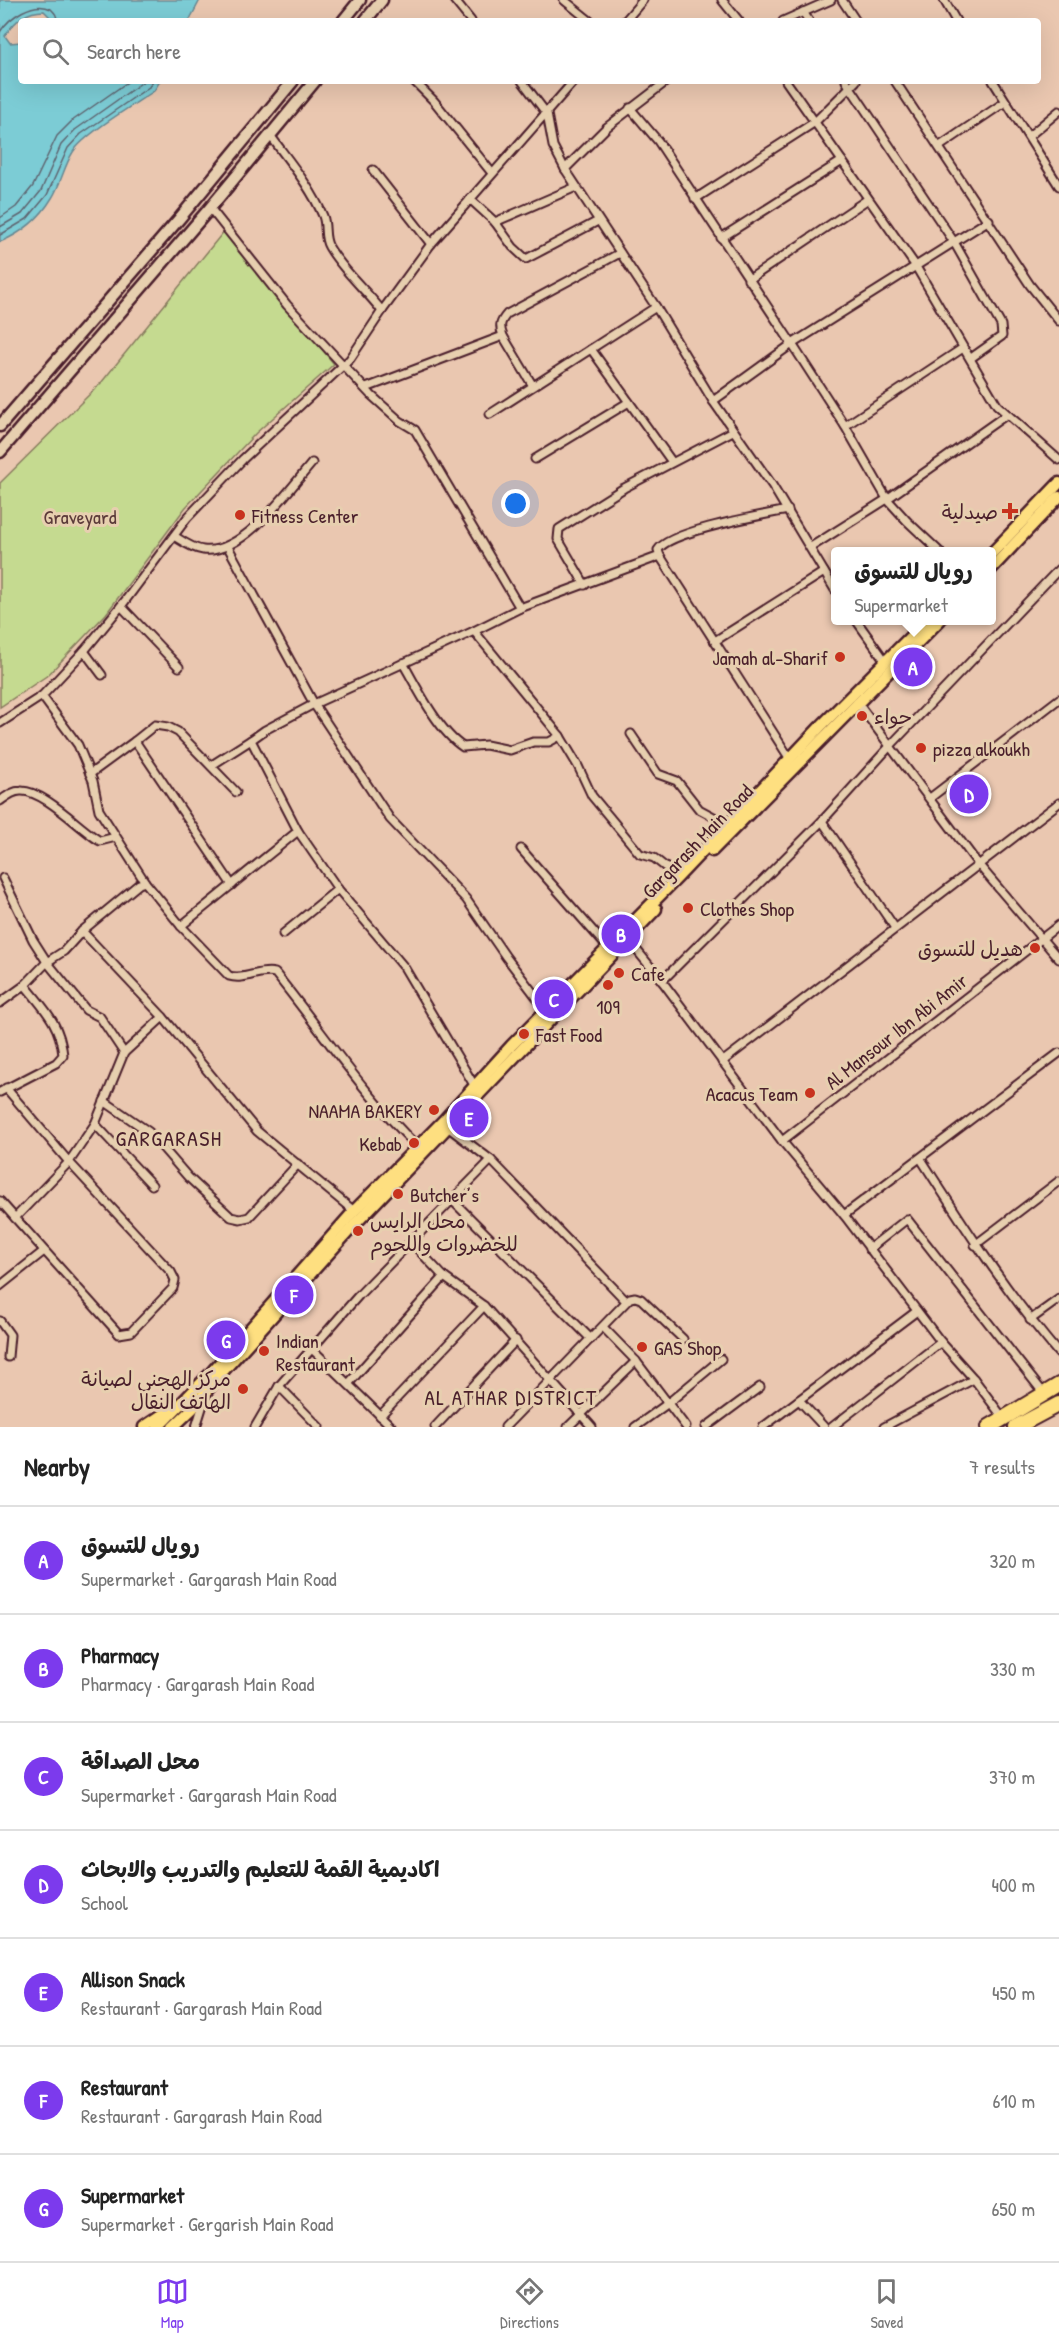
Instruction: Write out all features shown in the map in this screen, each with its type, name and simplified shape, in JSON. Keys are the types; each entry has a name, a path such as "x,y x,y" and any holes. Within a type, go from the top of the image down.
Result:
{"highway":[{"path":"1010,1423 1059,1385"},
{"path":"989,1427 1010,1423 1059,1404"}],"main road":[{"path":"996,549 1059,483"},
{"path":"996,564 1059,497"},
{"name":"Gargarash Main Road","path":"189,1404 208,1389 444,1124 855,699 886,662 923,625"},
{"name":"Gargarash Main Road","path":"189,1404 354,1211 417,1146 444,1124 474,1085 608,948 625,936 790,759 936,625"},
{"path":"144,1427 189,1404"},
{"path":"158,1427 189,1404"},
{"path":"174,1427 189,1404"},
{"path":"186,1427 189,1404"}],"street":[{"path":"345,18 360,0"},
{"path":"367,18 382,0"},
{"path":"454,0 469,18"},
{"path":"564,0 586,18"},
{"path":"628,18 643,0"},
{"path":"722,0 737,18"},
{"path":"790,18 831,0"},
{"path":"842,0 854,18"},
{"path":"945,1 954,18"},
{"path":"803,12 807,18"},
{"path":"0,426 136,270 291,84"},
{"path":"0,452 210,208 312,84"},
{"path":"417,84 434,101 492,173"},
{"path":"524,84 547,114 553,146 576,187 656,308 713,401 788,510 831,583"},
{"path":"0,723 42,696 122,606 187,519 243,459 345,364 431,244 572,84"},
{"path":"565,169 600,134 663,84"},
{"path":"788,84 915,265 993,399 1006,415 1059,460"},
{"path":"695,199 815,122 848,84 954,242 1002,330 1000,338 970,358"},
{"path":"898,84 1030,285 1059,321"},
{"path":"995,84 1059,186"},
{"path":"940,146 1005,102"},
{"path":"630,108 658,141 792,344 845,426 887,499 907,522 934,547"},
{"path":"1029,136 1059,111"},
{"path":"270,135 320,210 324,219 324,237 341,266 382,311"},
{"path":"721,238 843,160"},
{"path":"373,170 431,244"},
{"path":"495,222 576,187"},
{"path":"470,199 495,222 513,248 526,259 597,221"},
{"path":"748,280 868,199"},
{"path":"210,208 287,305 366,388 400,421 415,430 520,608"},
{"path":"713,401 792,344 989,220"},
{"path":"533,386 503,336 500,324 507,314 620,253"},
{"path":"490,414 656,308"},
{"path":"366,388 503,336"},
{"path":"845,426 963,348"},
{"path":"591,349 672,462"},
{"path":"535,459 630,402"},
{"path":"810,547 887,499 1006,415"},
{"path":"585,585 558,539 559,529 624,488 733,431"},
{"path":"174,536 204,550 228,547 251,530 312,463"},
{"path":"788,510 724,523 673,539 661,545 658,550 790,759"},
{"path":"228,547 314,704 390,819 466,899 547,1011"},
{"path":"212,765 265,730 314,704 520,608 660,556"},
{"path":"662,981 822,821 891,745 1059,569"},
{"path":"715,641 824,572"},
{"path":"122,606 179,667"},
{"path":"859,625 886,662"},
{"path":"474,631 560,736 592,796 640,854 654,858 678,877"},
{"path":"84,651 102,675"},
{"path":"403,663 428,708 463,747 486,745 510,750 533,742 549,742 560,736"},
{"path":"42,696 65,729 74,736 90,774 99,810 145,882 181,926 229,976 237,978 266,971 275,973 314,1021 345,1066 400,1130 417,1146"},
{"path":"855,699 978,864 1059,959"},
{"path":"930,798 1059,699"},
{"path":"90,774 155,725 168,727 178,732 236,792"},
{"path":"631,734 658,774 677,782 699,809 727,824"},
{"path":"135,741 175,796 232,885"},
{"path":"251,741 298,831 338,889 405,967 474,1085"},
{"path":"0,801 10,794 26,791 70,816 100,841 116,837"},
{"path":"722,1062 1059,803"},
{"path":"822,821 895,928"},
{"path":"181,926 298,831"},
{"path":"521,849 608,948"},
{"path":"3,878 33,940 47,962 86,1010 100,1017 124,1053"},
{"path":"0,1004 25,985 47,962 64,951 82,932 139,884 145,882"},
{"path":"283,934 338,889"},
{"name":"Al Mansour Ibn Abi Amir","path":"782,1141 1059,925"},
{"path":"82,932 164,1017 257,1131 354,1211"},
{"path":"625,936 662,981 782,1141 844,1215 941,1342 1010,1423"},
{"path":"0,1201 119,1334 131,1332 173,1288 175,1280 171,1272 3,1090 56,1063 63,1055 61,1039 53,1019 25,985"},
{"path":"15,1218 69,1162 95,1124 124,1053 164,1017"},
{"path":"844,1215 1059,1053"},
{"path":"104,1101 149,1132 188,1177 231,1217 240,1219 249,1216 297,1164"},
{"path":"95,1124 152,1185"},
{"path":"444,1124 491,1160 626,1301"},
{"path":"921,1159 975,1245 1030,1320 1059,1354"},
{"path":"255,1427 279,1386 359,1295 491,1160"},
{"path":"975,1245 1059,1181"},
{"path":"452,1200 591,1340"},
{"path":"869,1249 907,1219 1045,1395"},
{"path":"411,1242 444,1277 484,1306 592,1427"},
{"path":"0,1286 44,1251"},
{"path":"349,1383 444,1277"},
{"path":"505,1427 626,1301 635,1297 641,1299 683,1339"},
{"path":"1030,1320 1059,1299"},
{"path":"380,1416 484,1306"},
{"path":"763,1427 917,1311"},
{"path":"0,1321 10,1335 8,1357"},
{"path":"603,1327 636,1361 686,1427"},
{"path":"435,1427 516,1340"},
{"path":"832,1427 941,1342"},
{"path":"312,1349 349,1383 388,1426"},
{"path":"635,1427 667,1404 721,1359"},
{"path":"568,1427 636,1361"},
{"path":"884,1427 974,1379"},
{"path":"279,1386 315,1420 319,1427"},
{"path":"706,1427 760,1387"},
{"path":"196,1427 208,1389"},
{"path":"799,1400 824,1427"}],"green space":[{"name":"Graveyard","path":"225,230 334,364 256,433 185,508 106,614 48,675 0,707 0,483 101,383"}],"water":[{"path":"0,0 200,0 191,18 51,18 44,11 38,11 18,18 18,21 5,36 10,43 18,42 18,84 158,84 154,91 98,128 79,145 70,157 55,193 42,212 16,234 0,242"}],"place":[{"name":"صيدلية","path":"1010,511"},
{"name":"Fitness Center","path":"240,515"},
{"name":"Jamah al-Sharif","path":"840,657"},
{"name":"رويال للتسوق","path":"913,667"},
{"name":"حواء","path":"862,716"},
{"name":"pizza alkoukh","path":"921,748"},
{"name":"اكاديمية القمة للتعليم والتدريب والابحاث","path":"969,794"},
{"name":"Clothes Shop","path":"688,908"},
{"name":"Pharmacy","path":"621,934"},
{"name":"هديل للتسوق","path":"1035,948"},
{"name":"Cafe","path":"619,973"},
{"name":"109","path":"608,985"},
{"name":"محل الصداقة","path":"554,999"},
{"name":"Fast Food","path":"524,1034"},
{"name":"Acacus Team","path":"810,1093"},
{"name":"NAAMA BAKERY","path":"434,1110"},
{"name":"Allison Snack","path":"469,1118"},
{"name":"Kebab","path":"414,1143"},
{"name":"Butcher’s","path":"398,1194"},
{"name":"محل الرايس للخضروات واللحوم","path":"358,1231"},
{"name":"Restaurant","path":"294,1295"},
{"name":"Supermarket","path":"226,1340"},
{"name":"GAS Shop","path":"642,1347"},
{"name":"Indian Restaurant","path":"264,1351"},
{"name":"مركز الهجني لصيانة الهاتف النقال","path":"243,1389"}],"district":[{"name":"GARGARASH","path":"169,1138"},
{"name":"AL ATHAR DISTRICT","path":"511,1397"}]}
